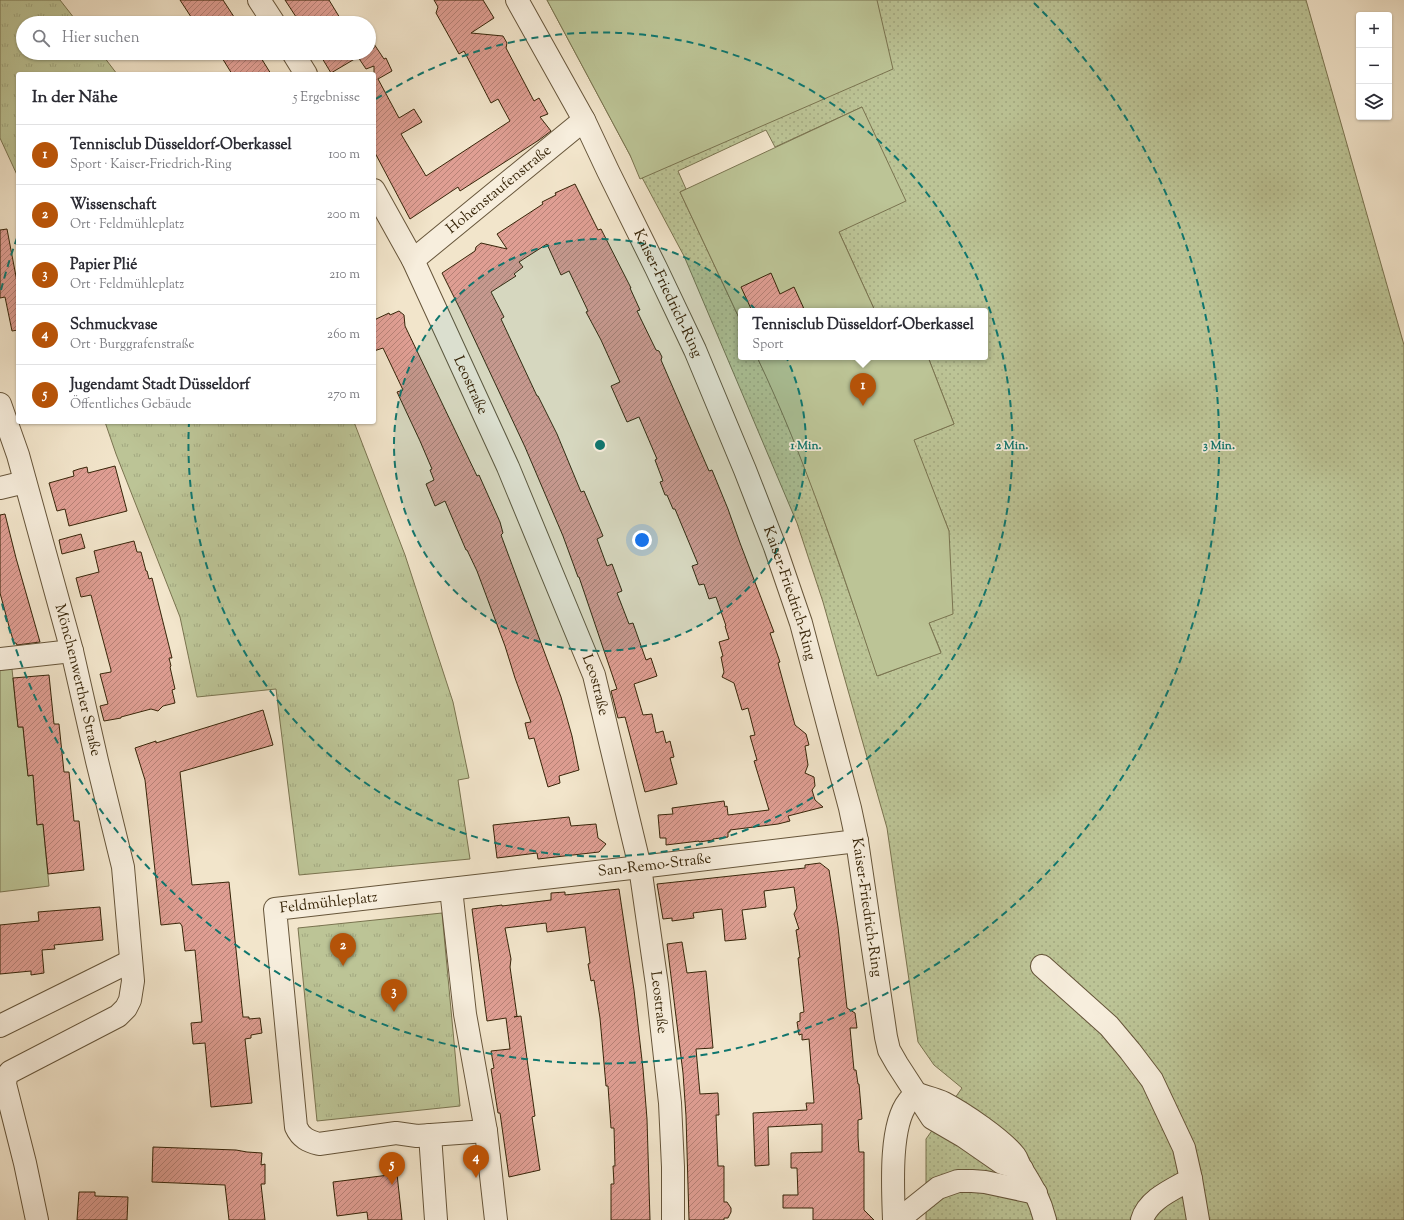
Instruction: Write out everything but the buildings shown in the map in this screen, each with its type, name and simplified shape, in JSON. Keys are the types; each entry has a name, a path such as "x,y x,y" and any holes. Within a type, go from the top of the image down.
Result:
{"street":[{"path":"259,0 269,16"},
{"name":"Kaiser-Friedrich-Ring","path":"517,0 584,120 656,268 694,350 745,470 775,547 801,623 850,808 857,841 889,1050 896,1064 932,1118 963,1136 1002,1163 1022,1169 1036,1193"},
{"path":"297,60 305,72"},
{"name":"Hohenstaufenstraße","path":"414,260 584,120"},
{"name":"Leostraße","path":"376,194 414,260 508,467 594,675 640,867 657,985 670,1103 673,1220"},
{"name":"Mönchenwerther Straße","path":"0,404 7,447 25,482 74,658 123,867 133,981 130,1000 126,1008 118,1016 10,1072 6,1077 5,1084 25,1163 37,1220"},
{"path":"0,488 25,482"},
{"path":"6,665 74,658"},
{"name":"San-Remo-Straße","path":"451,889 857,841"},
{"path":"451,889 466,1014 486,1131 496,1220"},
{"name":"Feldmühleplatz","path":"430,1135 416,1136 396,1133 319,1144 308,1141 299,1134 296,1127 275,909 451,889"},
{"path":"0,1026 131,961"},
{"path":"1042,966 1109,1026 1152,1080 1184,1148 1198,1220"},
{"path":"894,1220 894,1167 898,1123 908,1100 917,1094"},
{"path":"436,1220 430,1135 486,1131"},
{"path":"1142,1220 1151,1204 1191,1179"},
{"path":"898,1220 938,1188 958,1181 985,1182 1036,1193 1045,1220"}],"green space":[{"path":"0,0 60,0 73,16 16,16 16,60 106,60 115,72 16,72 16,173 0,138"},
{"path":"547,0 1306,0 1404,345 1404,1220 926,1220 926,1139 962,1088 934,1065 918,1042 887,828 823,602 797,523 684,256","holes":["862,107 839,232 874,308 988,308 988,360 929,360 954,424 913,440 949,531 929,623 941,652 878,676 808,474 772,388 758,360 738,360 738,316 680,192 686,189 678,171 766,130 775,147"]},
{"path":"547,0 877,0 893,69 640,179 630,155"},
{"path":"862,107 906,201 839,232 874,308 738,308 738,316 680,192"},
{"path":"758,360 929,360 954,424 914,440 949,531 953,614 929,623 941,653 877,676 822,515 775,396"},
{"path":"106,424 355,424 405,555 453,702 469,778 458,780 470,859 299,875 276,689 197,697 180,617"},
{"path":"12,669 18,727 23,727 28,776 33,775 37,824 43,824 49,886 0,892 0,670"},
{"path":"442,913 460,1106 317,1121 298,928"}],"place":[{"name":"Tennisclub Düsseldorf-Oberkassel","path":"863,406"},
{"name":"Wissenschaft","path":"343,966"},
{"name":"Papier Plié","path":"394,1012"},
{"name":"Schmuckvase","path":"476,1178"},
{"name":"Jugendamt Stadt Düsseldorf","path":"392,1185"}]}
